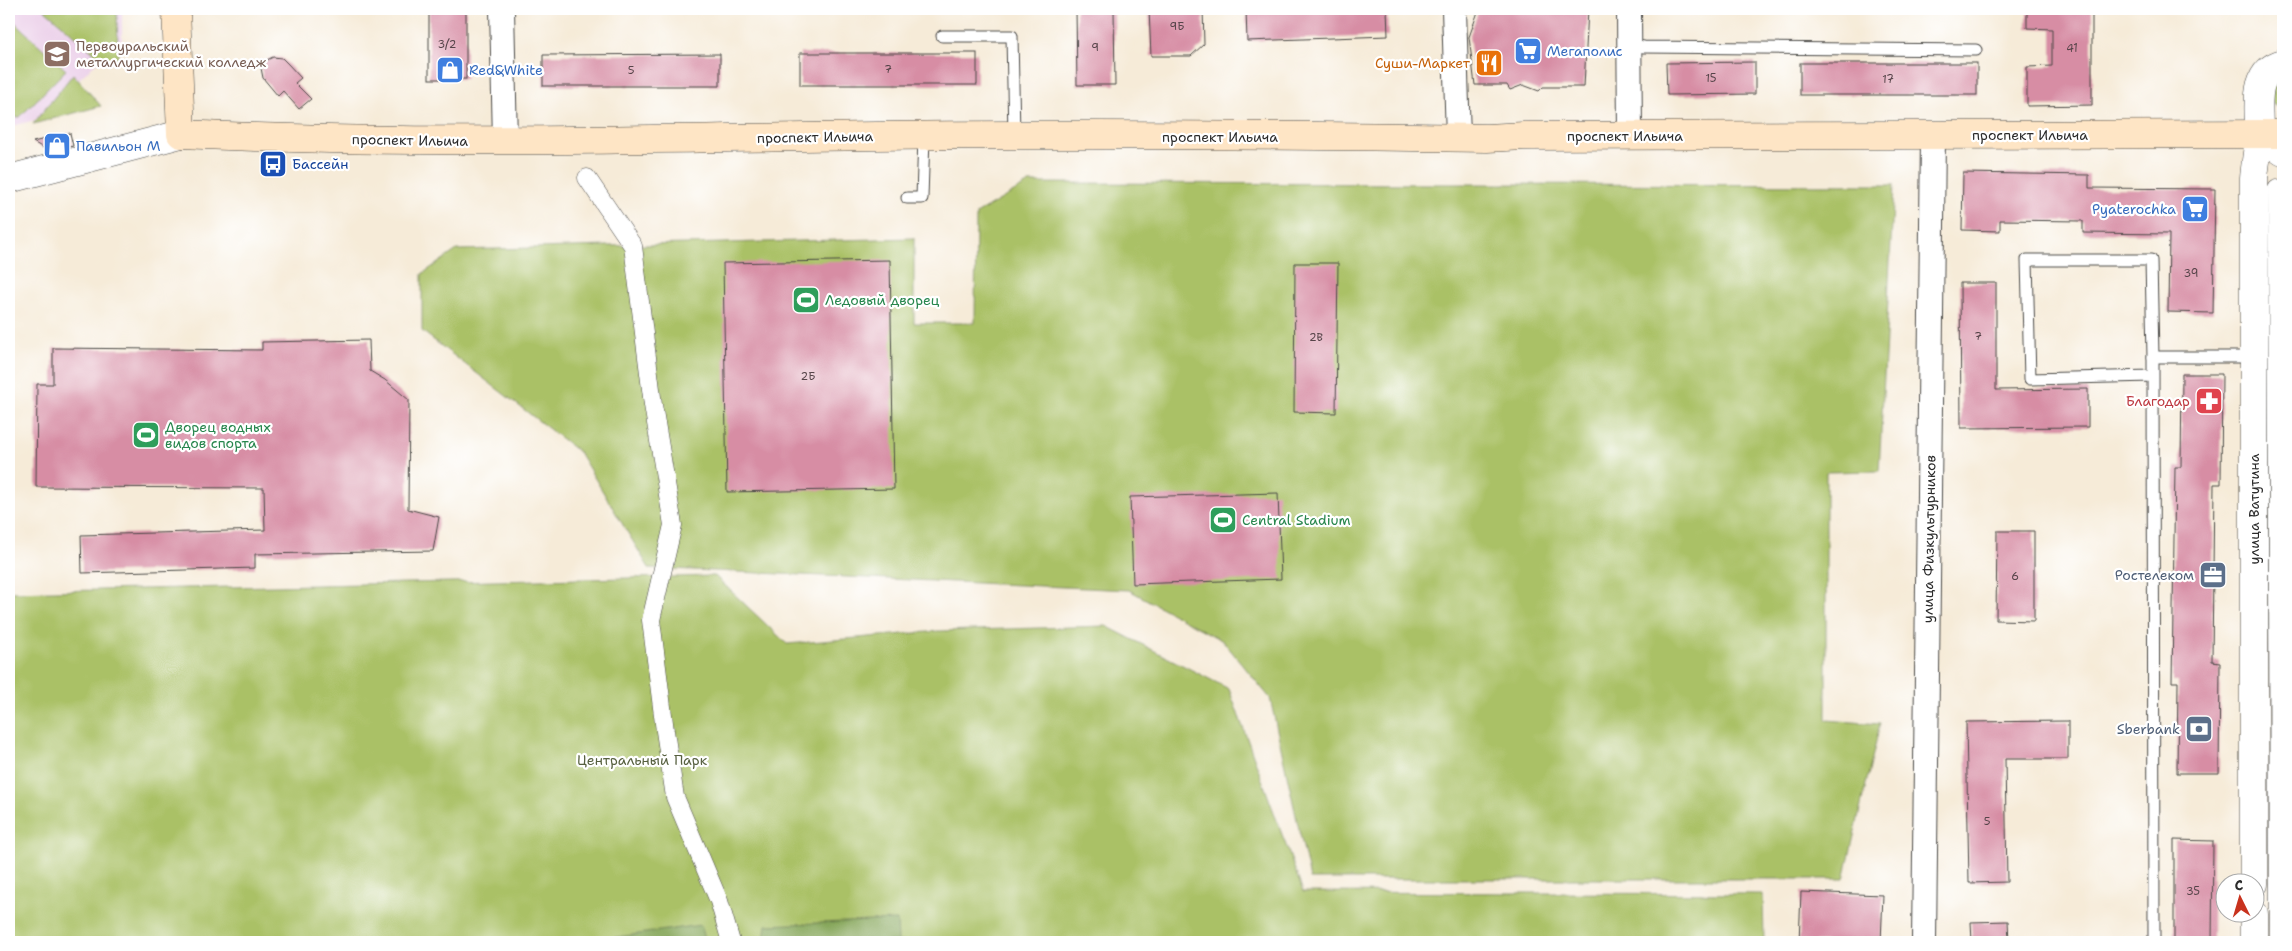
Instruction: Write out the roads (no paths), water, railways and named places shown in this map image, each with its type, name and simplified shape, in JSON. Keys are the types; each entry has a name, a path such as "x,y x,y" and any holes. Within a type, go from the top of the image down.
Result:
{"main road":[{"path":"176,9 181,134"},
{"name":"проспект Ильича","path":"181,134 272,138 505,141 924,136 1458,138 2271,134"}],"street":[{"path":"502,9 505,141"},
{"path":"1454,9 1458,138"},
{"path":"1629,9 1630,136"},
{"path":"2283,64 2275,66 2262,81 2258,92 2271,134 2283,152"},
{"name":"проспект Ильича","path":"9,179 181,134"},
{"name":"улица Ватутина","path":"2254,874 2254,179 2271,134"},
{"name":"улица Физкультурников","path":"1924,942 1934,136"},
{"path":"587,178 634,246 652,405 673,525 651,620 665,731 675,797 719,901 731,942"},
{"path":"2277,188 2279,942"},
{"path":"2254,924 2254,942"}],"lane":[{"path":"942,36 1012,36 1014,137"},
{"path":"1629,45 1644,47 1976,50"},
{"path":"907,198 922,198 924,136"},
{"path":"2152,376 2030,379 2027,260 2151,260 2153,357 2154,942"},
{"path":"2153,357 2253,357"}],"place":[{"name":"Мегаполис","path":"1528,51"},
{"name":"Первоуральский металлургический колледж","path":"57,54"},
{"name":"Суши-Маркет","path":"1489,63"},
{"name":"Red&White","path":"450,70"},
{"name":"Павильон М","path":"57,146"},
{"name":"Бассейн","path":"273,164"},
{"name":"Pyaterochka","path":"2195,209"},
{"name":"Ледовый дворец","path":"806,300"},
{"name":"Благодар","path":"2209,401"},
{"name":"Дворец водных видов спорта","path":"146,435"},
{"name":"Central Stadium","path":"1223,520"},
{"name":"Ростелеком","path":"2213,575"},
{"name":"Sberbank","path":"2199,729"}],"park label":[{"name":"Центральный Парк","path":"642,760"}]}
